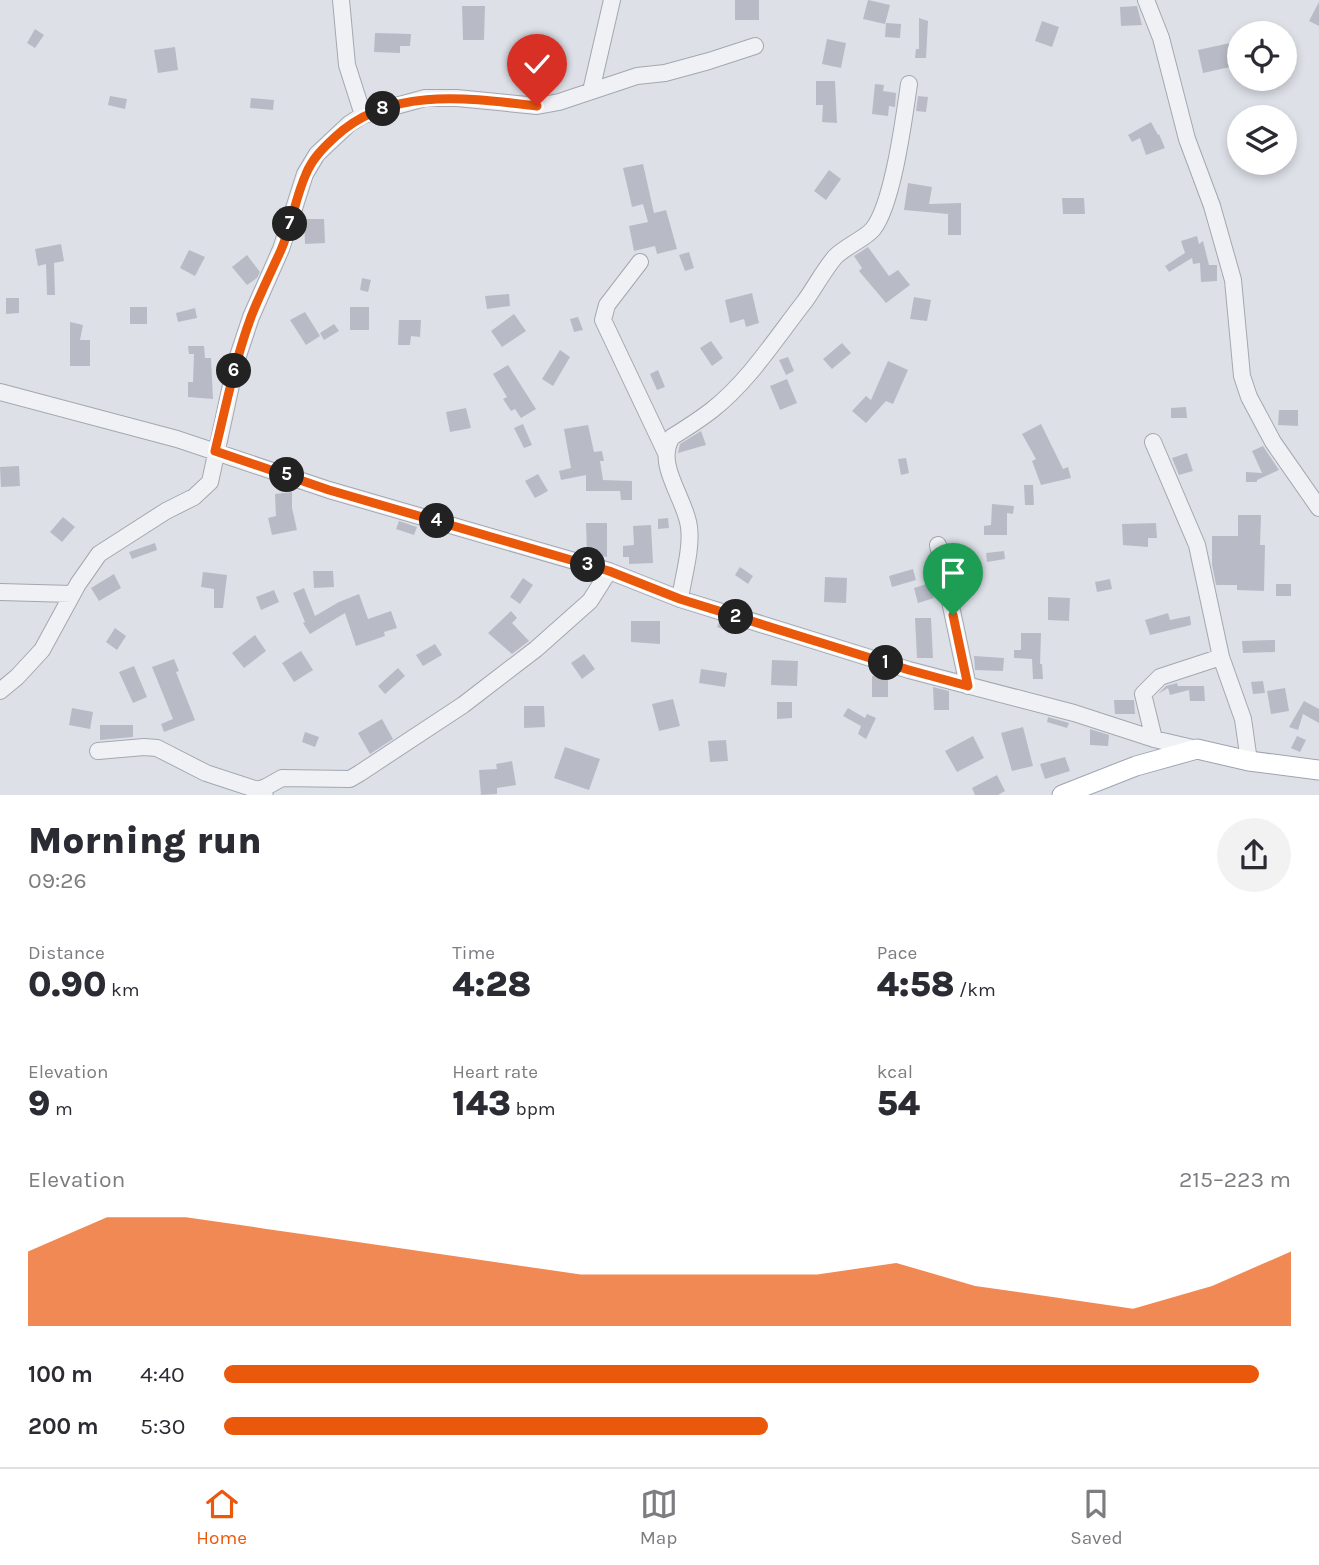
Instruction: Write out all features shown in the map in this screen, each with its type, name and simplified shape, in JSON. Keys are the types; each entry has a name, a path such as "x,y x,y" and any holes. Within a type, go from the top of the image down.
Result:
{"main road":[{"path":"1062,795 1136,766 1196,749 1249,761 1319,770"}],"street":[{"path":"341,0 347,65 363,115"},
{"path":"591,90 612,0"},
{"path":"1146,0 1161,38 1187,139 1212,206 1233,280 1242,376 1248,397 1273,442 1319,508"},
{"path":"0,691 42,650 72,594 99,554 166,510 194,497 210,482 236,362 251,317 281,249 305,174 317,154 349,124 363,115 425,98 537,106 559,102 637,76 665,73 755,46"},
{"path":"666,453 672,437 713,409 738,385 835,258 873,230 883,210 900,144 909,84"},
{"path":"640,261 607,305 603,320 666,453 689,527 680,599"},
{"path":"0,391 215,451 329,490 609,571 680,599 909,670 1074,713 1154,739 1196,749"},
{"path":"1153,442 1197,545 1221,657 1243,719 1249,761"},
{"path":"938,545 968,686"},
{"path":"98,751 157,748 228,780 265,791 282,778 350,779 463,705 545,642 590,601 609,571"},
{"path":"0,592 72,594"},
{"path":"1154,739 1143,694 1160,677 1221,657"}],"building":[{"path":"735,0 759,0 759,20 735,20"},
{"path":"868,0 890,5 885,24 863,19"},
{"path":"1319,2 1319,26 1309,21"},
{"path":"462,6 485,6 484,40 463,40"},
{"path":"1137,6 1142,25 1121,26 1120,7"},
{"path":"919,18 928,21 926,58 915,58 916,49 919,49"},
{"path":"1042,21 1059,27 1052,47 1035,41"},
{"path":"886,23 901,24 900,38 885,37"},
{"path":"35,29 44,35 35,48 27,43"},
{"path":"375,33 411,34 410,46 400,46 400,53 374,52"},
{"path":"827,39 846,43 841,68 822,64"},
{"path":"1227,44 1227,68 1203,73 1198,50"},
{"path":"175,47 178,70 158,73 154,50"},
{"path":"816,81 835,81 837,123 822,122 823,105 816,105"},
{"path":"875,84 884,85 883,91 896,93 895,107 889,106 888,116 872,114"},
{"path":"110,96 127,99 125,109 108,105"},
{"path":"918,96 928,97 926,112 916,111"},
{"path":"251,98 274,100 273,110 250,108"},
{"path":"1151,122 1165,148 1146,155 1140,138 1132,142 1128,135"},
{"path":"643,164 654,213 666,210 677,249 657,254 655,246 634,251 629,226 648,222 643,204 632,207 623,168"},
{"path":"829,170 841,179 826,200 814,191"},
{"path":"908,183 932,187 929,204 961,203 961,235 948,235 948,214 904,210"},
{"path":"1062,198 1084,198 1085,214 1063,214"},
{"path":"304,219 324,219 325,243 305,244"},
{"path":"1197,236 1199,244 1203,241 1209,265 1217,265 1217,281 1201,282 1200,263 1193,264 1192,258 1169,272 1165,266 1185,253 1181,241"},
{"path":"61,244 64,261 54,263 55,295 47,295 46,264 38,266 35,249"},
{"path":"868,247 889,276 898,270 910,285 886,303 859,271 862,268 854,256"},
{"path":"189,250 205,257 195,276 180,268"},
{"path":"689,252 694,268 685,271 679,255"},
{"path":"247,255 260,272 257,278 247,285 232,267"},
{"path":"362,278 371,280 368,292 360,290"},
{"path":"752,293 759,323 746,327 744,319 730,323 725,300"},
{"path":"509,294 510,306 487,309 485,296"},
{"path":"914,297 931,300 927,321 910,319"},
{"path":"6,298 19,298 19,313 6,314"},
{"path":"130,307 147,307 147,324 130,324"},
{"path":"350,307 369,307 369,330 350,330"},
{"path":"195,308 197,318 178,322 176,313"},
{"path":"305,312 320,336 306,345 290,320"},
{"path":"514,314 526,331 502,347 491,331"},
{"path":"578,317 583,330 574,332 570,319"},
{"path":"399,320 421,320 420,337 411,336 410,345 398,345"},
{"path":"70,322 83,325 80,340 90,340 90,366 70,366"},
{"path":"334,324 339,331 324,340 320,333"},
{"path":"711,341 723,358 712,366 700,348"},
{"path":"842,343 851,353 832,369 823,359"},
{"path":"188,346 204,346 205,358 211,358 213,399 188,397 188,382 193,382 194,354 189,354"},
{"path":"560,350 570,357 553,386 542,379"},
{"path":"788,357 794,371 786,375 779,360"},
{"path":"888,361 908,370 893,404 886,401 866,423 852,411 866,396 871,400"},
{"path":"508,365 536,409 521,418 515,409 511,411 503,399 507,397 493,374"},
{"path":"658,370 665,387 657,390 650,374"},
{"path":"787,379 797,403 780,410 770,386"},
{"path":"1186,407 1187,418 1171,418 1171,408"},
{"path":"466,408 471,428 450,432 446,412"},
{"path":"1279,410 1298,410 1298,426 1278,425"},
{"path":"523,424 532,445 524,448 514,428"},
{"path":"1041,424 1063,469 1068,467 1071,478 1041,485 1032,461 1036,459 1022,434"},
{"path":"588,425 594,452 602,451 604,461 600,461 603,480 632,481 632,500 621,500 620,491 586,491 586,475 561,480 559,471 571,468 564,429"},
{"path":"701,431 706,445 678,453 680,444"},
{"path":"1263,446 1279,470 1257,482 1246,482 1246,472 1262,473 1252,451"},
{"path":"1187,453 1193,471 1179,475 1172,458"},
{"path":"906,458 909,473 901,475 898,459"},
{"path":"19,466 20,486 1,487 0,467"},
{"path":"538,474 548,491 535,498 525,481"},
{"path":"1024,485 1033,485 1034,505 1025,505"},
{"path":"292,492 297,530 272,535 268,518 276,516 275,494"},
{"path":"992,504 1014,506 1013,514 1007,513 1007,535 984,535 984,526 991,525"},
{"path":"1238,515 1261,515 1260,545 1265,545 1264,591 1237,590 1237,585 1216,585 1212,565 1212,536 1238,536"},
{"path":"63,517 75,527 62,542 50,532"},
{"path":"668,518 669,528 658,529 658,519"},
{"path":"399,521 417,527 414,535 396,529"},
{"path":"586,523 607,523 607,557 587,554"},
{"path":"1156,523 1157,538 1148,538 1148,547 1123,545 1122,524"},
{"path":"651,525 653,563 629,564 629,557 623,557 623,546 634,545 633,526"},
{"path":"155,543 157,550 132,559 129,552"},
{"path":"1004,551 1005,559 987,562 986,553"},
{"path":"740,567 753,576 748,584 735,575"},
{"path":"913,569 916,580 892,587 889,576"},
{"path":"313,571 333,571 334,587 314,588"},
{"path":"203,572 227,575 223,608 214,608 214,589 201,587"},
{"path":"114,574 121,588 99,601 91,588"},
{"path":"825,577 847,578 846,603 824,602"},
{"path":"523,578 533,585 520,604 510,597"},
{"path":"1110,579 1112,589 1097,592 1095,582"},
{"path":"930,583 934,598 918,603 914,588"},
{"path":"1276,584 1291,584 1291,596 1276,596"},
{"path":"304,588 315,616 359,594 368,619 391,611 397,628 384,632 385,636 356,646 345,613 310,634 303,623 305,622 293,593"},
{"path":"274,590 279,602 261,610 256,597"},
{"path":"1048,597 1070,598 1069,621 1048,620"},
{"path":"511,611 517,618 512,623 529,641 512,654 488,633"},
{"path":"1168,613 1170,620 1190,616 1191,625 1150,635 1145,620"},
{"path":"915,618 931,618 933,658 917,658"},
{"path":"631,621 660,621 660,644 631,642"},
{"path":"719,622 738,628 736,634 717,627"},
{"path":"115,628 126,636 117,650 106,642"},
{"path":"1021,633 1041,633 1040,664 1043,679 1033,679 1032,659 1014,658 1014,650 1021,650"},
{"path":"255,635 266,651 244,668 232,653"},
{"path":"1275,640 1275,652 1243,653 1242,641"},
{"path":"435,644 442,655 423,666 416,655"},
{"path":"301,651 313,670 294,682 282,663"},
{"path":"584,654 595,669 582,679 571,663"},
{"path":"974,656 1004,658 1003,671 975,670"},
{"path":"174,659 179,671 176,672 195,720 164,732 161,724 173,719 152,667"},
{"path":"772,660 798,661 797,686 771,685"},
{"path":"134,666 147,697 133,703 119,672"},
{"path":"398,668 405,676 385,694 378,686"},
{"path":"701,669 727,673 725,687 699,683"},
{"path":"888,675 888,697 872,697 872,676"},
{"path":"1263,681 1265,693 1253,694 1251,682"},
{"path":"1177,683 1178,686 1204,686 1205,701 1190,701 1189,690 1170,695 1168,688 1158,694 1166,686"},
{"path":"933,687 949,691 949,710 934,710"},
{"path":"1285,688 1289,711 1271,714 1267,691"},
{"path":"673,699 680,726 659,731 652,704"},
{"path":"1114,700 1134,700 1135,714 1115,714"},
{"path":"1304,701 1319,709 1319,723 1303,714 1298,730 1289,727"},
{"path":"777,702 792,702 792,718 777,719"},
{"path":"524,706 544,706 545,727 524,728"},
{"path":"72,708 93,712 90,729 69,725"},
{"path":"848,708 865,718 867,714 876,718 866,739 858,734 861,726 843,716"},
{"path":"1048,717 1069,723 1067,728 1047,722"},
{"path":"382,719 393,739 370,754 358,733"},
{"path":"100,725 133,725 133,737 100,740"},
{"path":"1023,727 1033,766 1012,771 1001,733"},
{"path":"1090,729 1109,735 1108,746 1090,745"},
{"path":"305,732 319,737 315,747 302,742"},
{"path":"973,736 984,758 957,772 945,751"},
{"path":"1297,736 1306,740 1300,752 1291,748"},
{"path":"726,740 728,761 710,762 708,741"},
{"path":"565,747 600,759 589,790 554,778"},
{"path":"1065,757 1070,771 1045,779 1040,764"},
{"path":"512,761 516,785 497,788 497,794 481,795 479,770 497,769 496,764"},
{"path":"997,775 1005,791 998,795 975,795 972,788"}],"route":[{"path":"537,106 457,98 425,98 363,115 349,124 317,154 305,174 281,249 251,317 236,362 215,451 329,490 609,571 680,599 968,686 953,615"}]}
